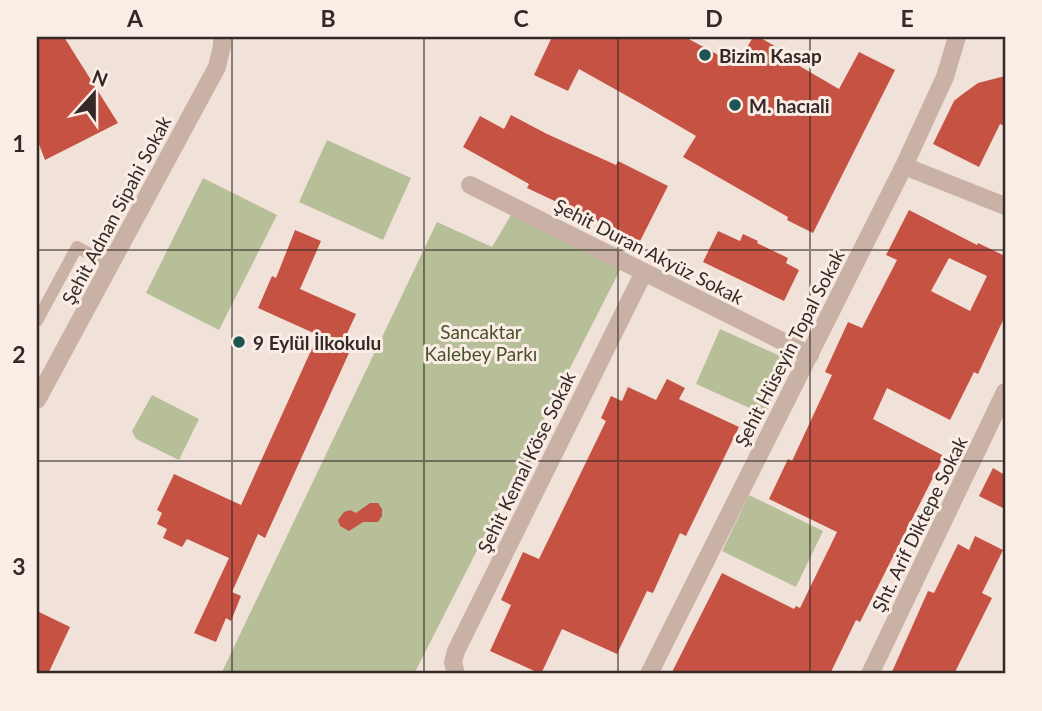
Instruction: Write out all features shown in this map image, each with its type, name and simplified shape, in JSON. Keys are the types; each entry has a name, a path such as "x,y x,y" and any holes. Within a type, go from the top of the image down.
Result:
{"street":[{"name":"Şehit Adnan Sipahi Sokak","path":"37,400 217,67 222,37"},
{"name":"Şehit Hüseyin Topal Sokak","path":"649,674 904,166 945,77 957,37"},
{"path":"904,166 1005,206"},
{"name":"Şehit Duran Akyüz Sokak","path":"470,185 810,355"},
{"name":"Şehit Kemal Köse Sokak","path":"455,674 453,662 456,651 644,272"},
{"name":"Şht. Arif Diktepe Sokak","path":"870,674 1005,392"}],"lane":[{"path":"37,321 77,247 110,265"}],"green space":[{"path":"327,140 411,178 383,240 299,202"},
{"path":"203,178 277,215 219,330 146,293"},
{"name":"Sancaktar Kalebey Parkı","path":"511,215 621,268 414,674 221,674 437,222 492,247"},
{"path":"720,329 789,360 765,415 696,384"},
{"path":"152,395 199,419 179,460 136,439 132,431"},
{"path":"749,495 823,531 796,587 722,551"}],"building":[{"path":"37,37 64,37 118,123 45,160 37,139"},
{"path":"552,37 685,37 737,65 753,37 759,37 787,53 784,57 839,89 859,52 895,70 813,233 683,157 696,136 645,106 579,69 568,91 534,75"},
{"path":"1005,76 1005,126 1000,124 979,167 933,144 954,101 978,83"},
{"path":"511,115 547,134 616,165 618,161 668,186 640,241 527,188 529,184 463,147 480,116 504,129"},
{"path":"909,210 977,245 978,243 1005,256 1005,316 978,374 974,372 950,420 887,388 873,419 944,456 860,622 856,620 830,674 671,674 722,573 794,609 796,606 800,608 837,532 769,499 788,459 792,461 832,375 825,372 848,322 862,328 897,260 886,255","holes":["949,258 987,276 970,311 931,291"]},
{"path":"295,230 321,241 300,289 356,314 340,349 349,353 265,538 258,534 232,592 241,596 231,621 226,618 216,642 194,633 229,558 187,539 182,547 163,538 167,529 157,524 162,513 157,510 174,474 241,505 318,335 258,308 272,276 276,278"},
{"path":"718,231 740,241 743,234 788,258 786,263 799,270 784,301 703,262"},
{"path":"667,379 685,388 679,399 739,427 686,536 680,533 653,593 647,591 617,654 562,629 541,674 490,651 511,605 501,600 523,552 539,559 606,421 601,418 611,396 622,401 628,387 656,400"},
{"path":"993,468 1005,475 1005,509 979,496"},
{"path":"370,503 378,503 382,509 378,522 363,522 349,531 340,526 338,520 344,512 350,510 356,513"},
{"path":"975,536 1003,550 982,593 992,598 954,674 891,674 928,591 934,593 958,544 969,550"},
{"path":"37,611 70,627 48,674 37,674"}],"place":[{"name":"Bizim Kasap","path":"705,55"},
{"name":"M. hacıali","path":"735,105"},
{"name":"9 Eylül İlkokulu","path":"239,342"}]}
